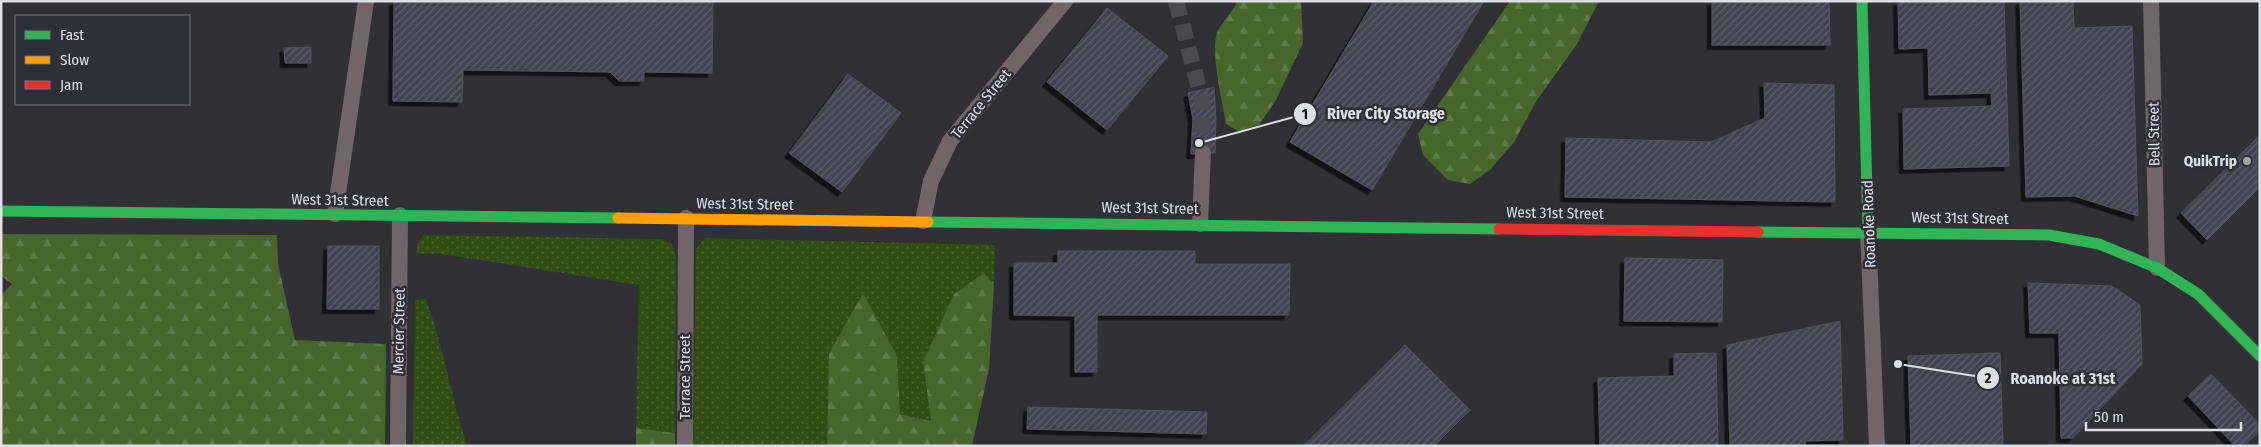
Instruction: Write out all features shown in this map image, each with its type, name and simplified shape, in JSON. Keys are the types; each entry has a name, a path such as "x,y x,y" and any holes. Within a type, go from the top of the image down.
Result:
{"main road":[{"name":"Roanoke Road","path":"1862,1 1868,231"},
{"name":"West 31st Street","path":"1,211 1868,231 2049,235 2099,244 2157,268 2198,294 2260,356"}],"street":[{"path":"335,214 366,1"},
{"name":"Terrace Street","path":"923,221 931,180 950,141 1065,1"},
{"name":"Bell Street","path":"2151,1 2157,268"},
{"path":"1200,224 1203,154"},
{"name":"Mercier Street","path":"398,446 400,215"},
{"name":"Terrace Street","path":"685,446 686,218"},
{"name":"Roanoke Road","path":"1868,231 1877,446"}],"green space":[{"path":"1237,1 1301,1 1303,43 1276,100 1259,125 1238,131 1226,124 1215,50 1218,31"},
{"path":"1510,1 1599,1 1577,44 1537,100 1514,142 1490,170 1470,184 1448,180 1423,155 1418,134"},
{"path":"1,234 277,235 278,264 295,340 386,344 385,446 1,446 1,295 12,284 1,276"},
{"path":"423,235 662,239 672,244 676,257 675,433 636,428 639,285 441,254 416,254 418,243"},
{"path":"705,238 995,245 994,285 984,274 923,362 931,421 900,414 897,356 829,354 827,446 693,446 696,249"},
{"path":"984,273 994,285 989,369 972,446 827,446 829,354 863,293 897,356 900,414 931,421 923,362 954,294"},
{"path":"426,299 467,446 413,446 415,300"},
{"path":"636,428 675,433 675,446 636,446"}],"building":[{"path":"394,1 713,1 712,73 644,72 644,81 619,81 610,72 463,70 462,102 393,101"},
{"path":"1374,1 1484,1 1372,190 1290,142"},
{"path":"1712,1 1829,1 1830,45 1712,45"},
{"path":"1898,1 2004,1 2009,166 1904,169 1903,109 1992,106 1991,93 1929,95 1928,48 1899,49"},
{"path":"2020,1 2073,1 2074,28 2132,26 2138,216 2074,196 2026,197"},
{"path":"1107,8 1168,56 1107,130 1047,82"},
{"path":"311,47 311,63 285,63 284,48"},
{"path":"848,74 901,113 842,192 789,153"},
{"path":"1764,83 1834,85 1835,202 1565,197 1566,138 1711,142 1765,118"},
{"path":"1214,87 1216,119 1215,153 1191,154 1193,119 1188,93"},
{"name":"QuikTrip","path":"2260,135 2260,187 2207,240 2181,213"},
{"path":"328,246 379,246 379,309 327,309"},
{"path":"1058,251 1195,251 1195,264 1290,264 1289,315 1097,315 1097,372 1075,372 1075,316 1014,315 1014,263 1058,263"},
{"path":"1625,258 1723,260 1722,322 1624,321"},
{"path":"2028,283 2112,286 2140,305 2142,364 2073,438 2061,438 2059,333 2030,333"},
{"path":"1840,321 1843,440 1805,441 1805,446 1730,446 1727,345"},
{"path":"1405,345 1470,410 1434,446 1303,446"},
{"path":"1716,353 1718,446 1600,446 1598,378 1674,376 1674,354"},
{"path":"2000,353 2003,445 1911,446 1908,356"},
{"path":"2211,374 2260,425 2260,431 2244,446 2235,446 2188,396"},
{"path":"1028,407 1207,412 1206,434 1027,429"}],"tunnel":[{"path":"1176,1 1202,100 1203,153"}],"traffic: fast":[{"path":"1862,1 1868,231"},
{"path":"1,211 618,218"},
{"path":"928,222 1499,229"},
{"path":"1758,232 2049,235 2099,244 2157,268 2198,294 2260,356"}],"traffic: slow":[{"path":"618,218 928,222"}],"traffic: jam":[{"path":"1499,229 1758,232"}],"place":[{"name":"River City Storage","path":"1199,143"},
{"name":"QuikTrip","path":"2247,161"},
{"name":"Roanoke at 31st","path":"1898,364"}]}
